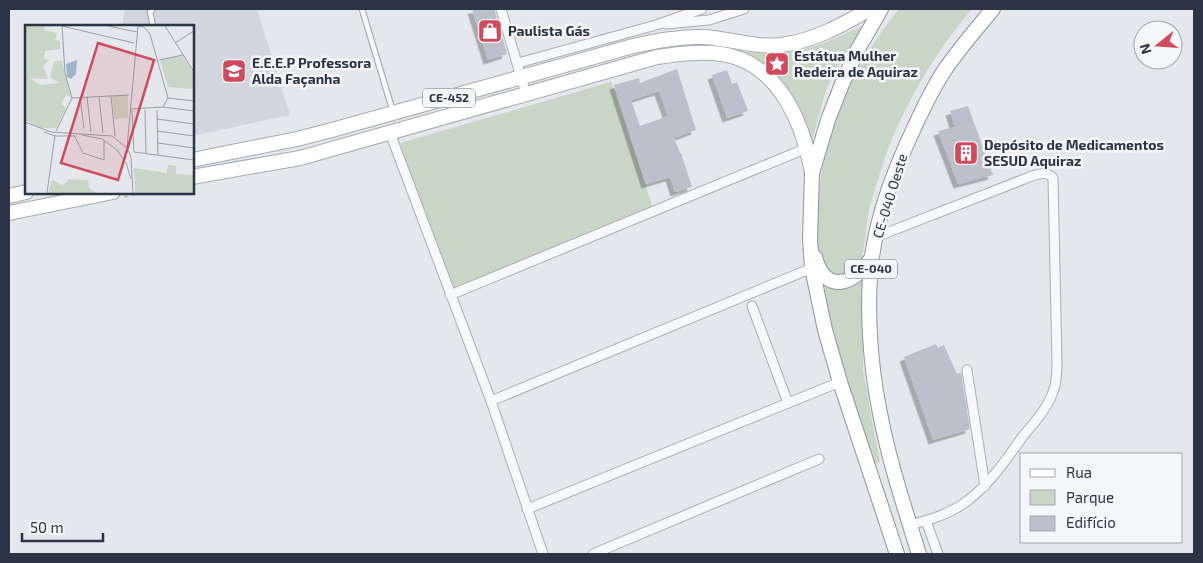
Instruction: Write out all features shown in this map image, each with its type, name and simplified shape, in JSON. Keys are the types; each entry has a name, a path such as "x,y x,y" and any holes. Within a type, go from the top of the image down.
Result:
{"main road":[{"name":"CE-452","path":"194,160 297,138 660,40 705,37 760,45 800,42 832,29 870,9"},
{"path":"881,9 858,49 828,120 812,173 810,239 812,268 820,307 840,382 897,554"},
{"name":"CE-040 Oeste","path":"919,554 889,456 878,407 872,347 870,285 872,257 897,164 930,95 952,59 994,9"},
{"name":"CE-452","path":"194,177 300,158 657,56 699,53 738,57 754,66 770,80 784,96 794,112 807,148 812,173"},
{"path":"9,196 25,192"},
{"path":"9,214 104,194"},
{"path":"810,239 820,271 832,281 838,282 854,278 872,257"}],"street":[{"path":"501,9 526,94"},
{"path":"518,63 656,25 702,9"},
{"path":"656,25 709,20 744,9"},
{"path":"390,133 491,401 543,554"},
{"path":"450,295 807,148"},
{"path":"876,237 1032,176 1046,173 1053,178 1057,378 1054,392 1048,404 1001,468 985,486 962,504 946,513 910,525"},
{"path":"491,401 812,268"},
{"path":"752,306 788,403"},
{"path":"967,370 985,486"},
{"path":"527,509 840,382"},
{"path":"593,554 819,459"},
{"path":"926,521 938,554"}],"lane":[{"path":"153,9 150,12 153,25"},
{"path":"362,9 393,113"}],"shaded area":[{"name":"E.E.E.P Professora Alda Façanha","path":"125,9 257,9 290,115 194,136 194,25 122,25"}],"green space":[{"path":"899,9 972,9 944,45 907,106 888,149 873,195 860,262 854,270 839,279 822,267 818,256 819,197 822,167 838,111 850,84 864,58"},
{"path":"864,25 837,68 826,90 812,141 803,119 746,56 747,52 780,53 808,48"},
{"path":"611,82 653,208 451,291 400,143"},
{"path":"864,279 863,369 880,462 873,464 824,306 822,285 832,289 844,289"}],"building":[{"name":"Paulista Gás","path":"472,9 494,9 507,54 488,60"},
{"path":"677,69 696,130 674,138 692,187 675,192 670,177 646,184 614,85 639,78 640,83","holes":["659,91 668,116 640,126 631,100"]},
{"path":"727,70 732,84 737,82 748,111 727,118 712,75"},
{"name":"Depósito de Medicamentos SESUD Aquiraz","path":"968,106 993,175 958,184 938,131 955,127 950,111"},
{"path":"936,344 938,348 944,345 957,374 961,372 970,429 933,440 904,357"}],"place":[{"name":"Paulista Gás","path":"490,31"},
{"name":"Estátua Mulher Redeira de Aquiraz","path":"777,64"},
{"name":"E.E.E.P Professora Alda Façanha","path":"234,71"},
{"name":"Depósito de Medicamentos SESUD Aquiraz","path":"966,153"}]}
